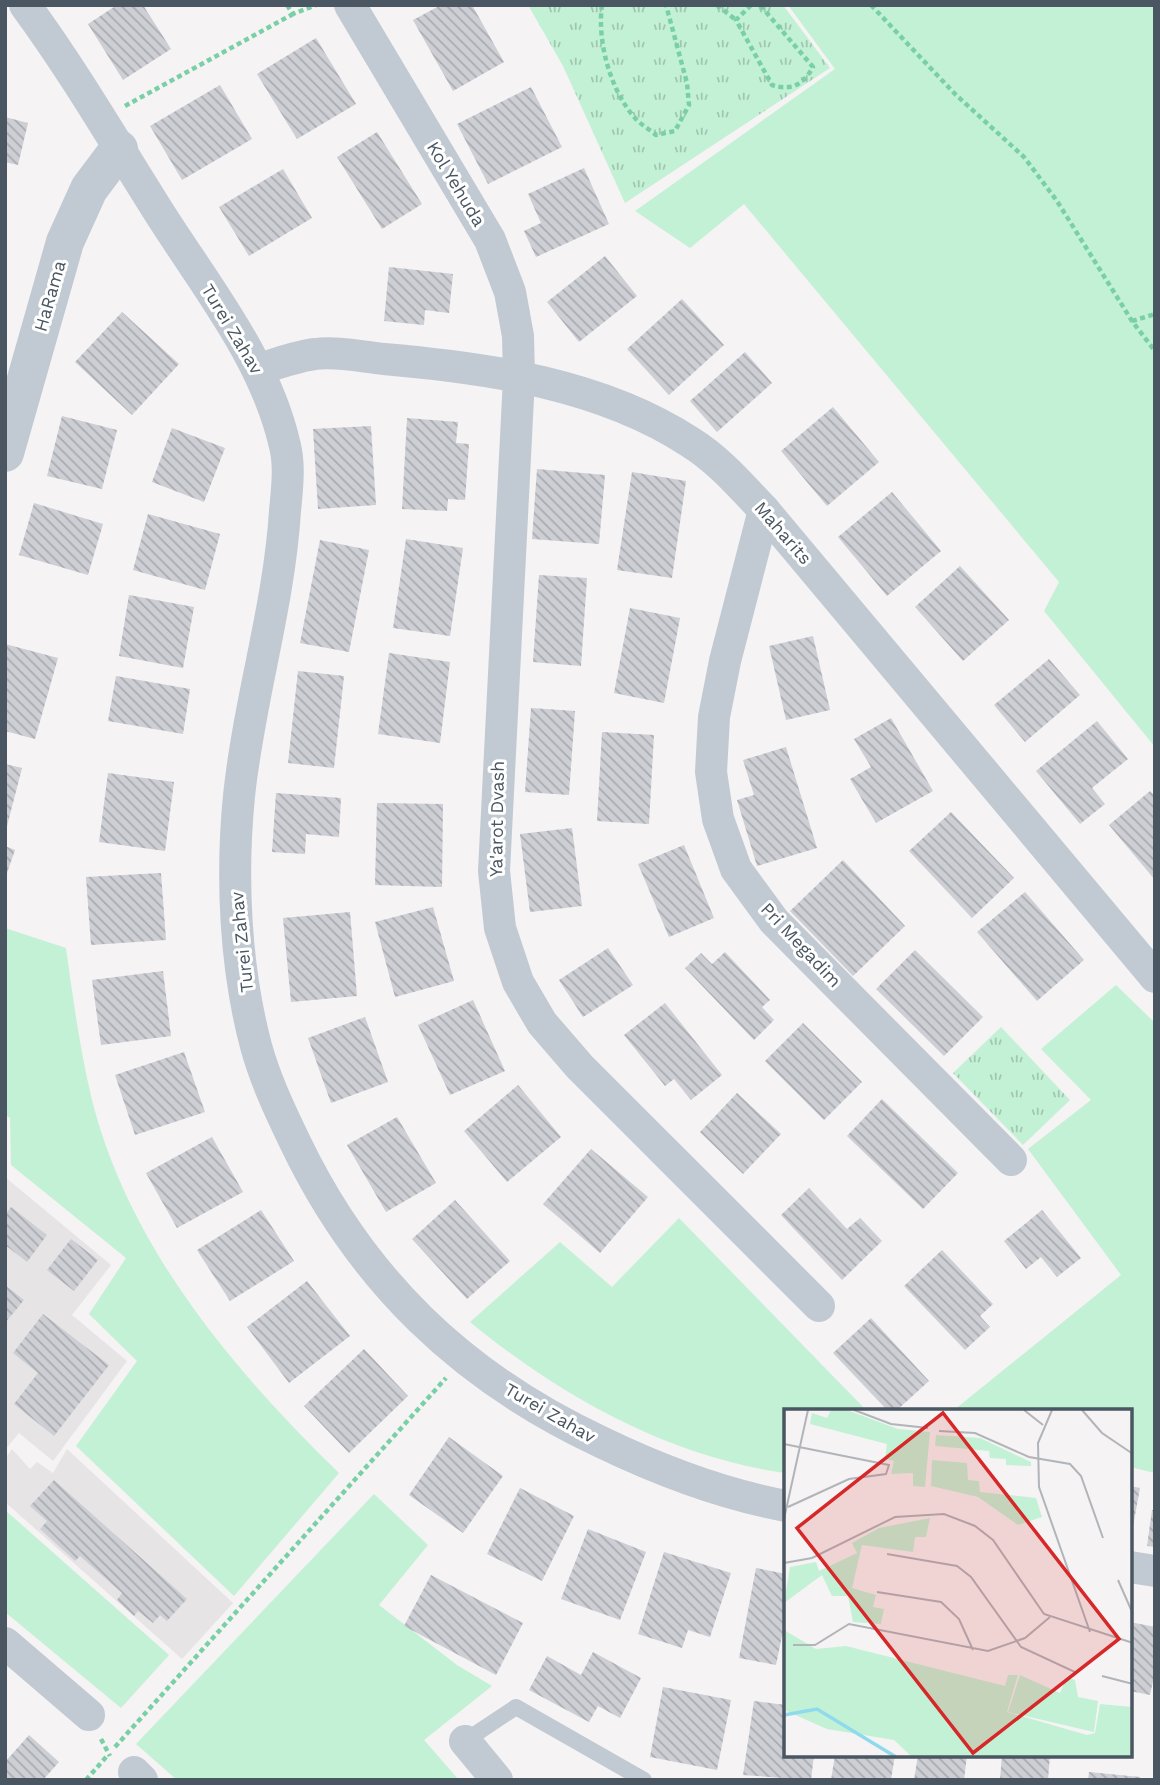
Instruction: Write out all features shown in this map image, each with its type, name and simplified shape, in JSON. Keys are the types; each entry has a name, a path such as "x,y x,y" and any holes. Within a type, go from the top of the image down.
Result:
{"street":[{"name":"Turei Zahav","path":"25,5 259,369 287,451 283,548 239,795 236,908 256,1046 279,1108 308,1169 340,1223 386,1286 419,1321 463,1359 516,1397 572,1429 636,1459 702,1483 784,1505"},
{"name":"Kol Yehuda","path":"350,5 490,240 510,292 518,336 519,378"},
{"name":"HaRama","path":"5,453 65,242 110,135"},
{"name":"Maharits","path":"259,369 316,354 459,365 519,378 616,405 658,423 692,442 726,470 764,510 1155,977"},
{"name":"Ya'arot Dvash","path":"519,378 495,806 494,871 500,928 518,982 542,1023 572,1058 819,1306"},
{"name":"Pri Megadim","path":"764,510 724,661 714,717 712,772 718,819 736,869 774,921 1011,1160"},
{"path":"1132,1567 1155,1571"},
{"path":"5,1643 89,1715"},
{"path":"465,1741 497,1780"}],"lane":[{"path":"465,1741 516,1707 644,1780"}],"path":[{"path":"287,5 293,14"},
{"path":"110,135 293,14 316,5"},
{"path":"602,5 598,28 612,78 634,118 656,135 675,131 689,105 666,5"},
{"path":"718,5 736,20 772,85 786,89 797,85 813,67 760,5"},
{"path":"736,20 751,5"},
{"path":"871,5 955,94 1024,157 1057,201 1132,321 1155,351"},
{"path":"1132,321 1155,314"},
{"path":"86,1780 463,1359"},
{"path":"89,1715 108,1755 138,1776"}],"shaded area":[{"path":"5,1177 111,1265 72,1315 127,1361 53,1461 19,1433 5,1450"},
{"path":"12,1449 30,1469 37,1462 53,1473 67,1449 233,1603 182,1659 5,1502 5,1459"}],"green space":[{"path":"528,5 783,5 830,68 625,203 563,66"},
{"path":"788,5 1155,5 1155,747 1044,611 1059,582 744,204 690,248 635,211 835,69"},
{"path":"5,928 66,948 80,1043 92,1100 109,1154 131,1206 158,1255 224,1348 261,1392 339,1473 234,1596 76,1446 137,1361 89,1314 126,1258 11,1165 10,1118 5,1115"},
{"path":"1116,985 1155,1023 1155,1473 1132,1467 1132,1409 955,1409 1121,1275 1028,1149 1091,1100 1041,1049"},
{"path":"1001,1027 1070,1100 1023,1145 953,1073"},
{"path":"679,1218 865,1409 784,1409 784,1473 742,1465 658,1438 618,1419 541,1375 470,1322 560,1242 612,1287"},
{"path":"374,1494 428,1545 379,1605 457,1665 492,1686 424,1740 459,1780 177,1780 136,1744"},
{"path":"5,1510 169,1655 121,1708 5,1612"}],"building":[{"path":"117,5 143,5 171,49 123,80 88,24"},
{"path":"441,5 472,5 504,62 453,91 413,20"},
{"path":"316,38 356,104 297,139 257,74"},
{"path":"220,85 252,139 182,180 150,126"},
{"path":"531,87 562,147 488,184 457,124"},
{"path":"5,117 28,123 18,165 5,162"},
{"path":"377,132 422,204 382,229 337,157"},
{"path":"584,168 609,224 536,257 524,231 541,223 528,194"},
{"path":"283,169 312,218 249,256 219,207"},
{"path":"605,256 637,296 579,342 547,302"},
{"path":"389,267 453,274 449,313 425,310 424,325 384,321"},
{"path":"682,299 724,345 669,395 627,349"},
{"path":"122,312 179,364 132,415 75,362"},
{"path":"745,352 772,383 717,432 690,401"},
{"path":"833,407 879,462 827,506 781,451"},
{"path":"62,416 117,430 102,489 47,476"},
{"path":"407,418 458,422 456,443 469,444 465,500 448,499 447,511 402,509"},
{"path":"371,426 376,505 318,509 313,429"},
{"path":"172,428 225,448 204,502 152,482"},
{"path":"537,469 605,475 599,544 532,539"},
{"path":"632,472 686,481 672,578 617,570"},
{"path":"892,492 941,551 887,596 838,537"},
{"path":"34,503 103,524 88,575 19,555"},
{"path":"148,514 220,534 205,590 133,570"},
{"path":"406,539 463,548 450,636 393,628"},
{"path":"320,540 369,550 349,652 300,643"},
{"path":"960,566 1009,620 963,661 915,607"},
{"path":"539,575 587,578 581,666 533,662"},
{"path":"129,595 194,607 183,668 119,656"},
{"path":"630,608 680,618 664,703 614,693"},
{"path":"813,636 830,710 786,720 769,646"},
{"path":"5,644 58,658 35,739 5,731"},
{"path":"389,653 450,662 440,743 378,734"},
{"path":"1049,659 1080,695 1025,742 994,705"},
{"path":"298,671 344,676 334,768 288,763"},
{"path":"116,676 190,689 183,734 108,721"},
{"path":"531,708 575,711 569,795 525,792"},
{"path":"891,718 933,791 876,823 850,779 871,767 854,739"},
{"path":"1097,721 1128,759 1092,788 1105,804 1080,824 1036,771"},
{"path":"602,732 654,735 649,824 597,821"},
{"path":"786,747 817,848 757,866 737,800 754,795 743,760"},
{"path":"5,764 22,768 6,830 5,830"},
{"path":"108,773 174,782 165,851 99,842"},
{"path":"1150,791 1155,796 1155,880 1109,825"},
{"path":"276,793 341,798 339,837 306,834 305,854 272,852"},
{"path":"377,803 443,804 442,887 375,885"},
{"path":"951,812 1014,878 972,918 909,851"},
{"path":"572,828 582,906 530,912 520,834"},
{"path":"684,845 714,918 669,937 638,864"},
{"path":"5,846 15,850 6,876 5,876"},
{"path":"843,860 905,926 853,976 790,911"},
{"path":"161,873 166,940 91,945 86,877"},
{"path":"1025,892 1084,960 1037,1001 977,932"},
{"path":"433,907 454,981 395,997 375,922"},
{"path":"350,912 357,996 291,1002 283,918"},
{"path":"608,948 633,985 583,1017 559,980"},
{"path":"915,950 983,1017 944,1056 876,989"},
{"path":"725,952 770,1000 762,1007 774,1020 754,1040 685,968 701,953 712,964"},
{"path":"163,971 171,1036 101,1045 92,980"},
{"path":"473,1000 505,1071 450,1095 418,1025"},
{"path":"665,1003 722,1075 691,1100 674,1079 665,1086 624,1035"},
{"path":"365,1017 388,1082 331,1103 308,1038"},
{"path":"803,1023 862,1082 824,1120 765,1061"},
{"path":"184,1052 205,1112 135,1135 115,1075"},
{"path":"518,1085 561,1137 507,1182 464,1131"},
{"path":"737,1093 781,1134 743,1174 700,1132"},
{"path":"882,1099 958,1173 923,1209 847,1136"},
{"path":"397,1117 436,1183 386,1212 347,1145"},
{"path":"212,1137 243,1192 177,1228 146,1173"},
{"path":"591,1149 648,1197 600,1253 543,1204"},
{"path":"809,1188 847,1229 860,1218 882,1241 842,1280 781,1215"},
{"path":"455,1200 510,1261 467,1299 412,1239"},
{"path":"11,1207 47,1235 27,1262 5,1245 5,1215"},
{"path":"261,1210 294,1261 230,1301 197,1250"},
{"path":"1042,1210 1081,1258 1057,1277 1041,1257 1026,1269 1004,1241"},
{"path":"71,1239 98,1260 74,1291 47,1270"},
{"path":"942,1250 993,1304 980,1316 990,1327 965,1350 904,1286"},
{"path":"307,1281 350,1336 289,1383 247,1327"},
{"path":"5,1285 24,1300 5,1323"},
{"path":"43,1314 109,1365 54,1436 14,1404 38,1373 13,1353"},
{"path":"871,1318 929,1381 898,1409 886,1409 833,1353"},
{"path":"364,1349 408,1396 349,1453 304,1406"},
{"path":"449,1437 503,1476 463,1533 409,1495"},
{"path":"54,1480 187,1599 167,1621 160,1615 153,1623 138,1611 134,1616 117,1600 122,1593 80,1556 75,1561 40,1529 47,1521 30,1506"},
{"path":"1132,1486 1140,1488 1132,1532"},
{"path":"520,1488 574,1516 542,1581 487,1554"},
{"path":"1152,1510 1155,1510 1155,1547 1147,1546"},
{"path":"588,1529 646,1552 620,1620 561,1599"},
{"path":"664,1552 731,1573 710,1637 688,1630 682,1648 638,1634"},
{"path":"756,1568 784,1574 784,1636 776,1665 739,1658"},
{"path":"431,1575 523,1623 496,1675 404,1626"},
{"path":"1132,1622 1155,1627 1155,1672 1150,1695 1132,1691"},
{"path":"593,1652 641,1678 620,1718 598,1706 589,1722 529,1690 547,1656 581,1675"},
{"path":"663,1687 731,1700 717,1770 650,1757"},
{"path":"754,1701 784,1705 784,1757 814,1757 811,1780 743,1775"},
{"path":"29,1735 59,1762 43,1780 5,1780 5,1762"},
{"path":"835,1757 895,1757 891,1780 831,1780"},
{"path":"918,1757 967,1757 964,1780 914,1780"},
{"path":"1002,1757 1050,1757 1048,1780 1000,1780"},
{"path":"1089,1772 1140,1777 1140,1780 1088,1780"}]}
